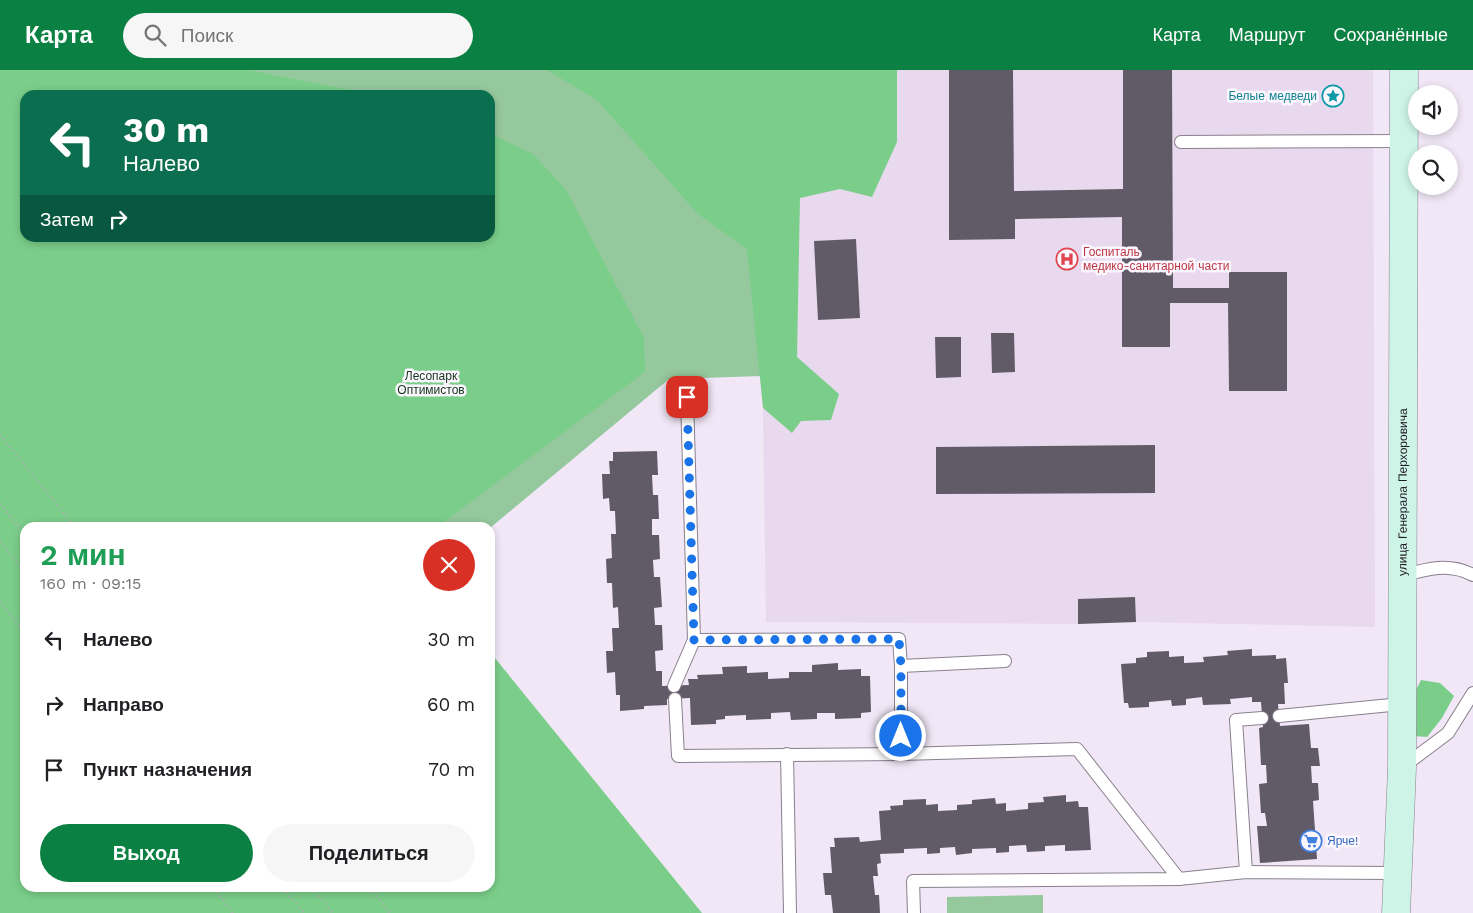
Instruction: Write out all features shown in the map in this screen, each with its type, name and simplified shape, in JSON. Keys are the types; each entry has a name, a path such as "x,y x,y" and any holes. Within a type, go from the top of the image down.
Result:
{"street":[{"name":"улица Генерала Перхоровича","path":"1396,913 1402,768 1401,576 1404,70"}],"lane":[{"path":"1181,142 1403,141"},
{"path":"687,397 694,640 675,692 678,756 901,754 1077,748 1179,879"},
{"path":"1401,576 1433,567 1462,569 1473,575"},
{"path":"694,640 899,639 901,666 901,754"},
{"path":"901,666 1005,661"},
{"path":"1402,768 1448,733 1473,693"},
{"path":"1279,716 1402,704"},
{"path":"1246,872 1236,720 1262,718"},
{"path":"787,754 790,913"},
{"path":"914,913 913,880 1179,879 1246,872 1397,873"}],"path":[{"path":"0,435 71,522"},
{"path":"0,504 20,529"},
{"path":"0,542 20,566"},
{"path":"0,602 20,627"},
{"path":"217,892 233,913"},
{"path":"286,892 304,913"},
{"path":"315,892 333,913"},
{"path":"373,892 390,913"}],"shaded area":[{"name":"Госпиталь медико-санитарной части","path":"758,70 1373,70 1375,627 1136,622 1078,624 766,622"}],"green space":[{"name":"Лесопарк Оптимистов","path":"0,70 758,70 762,376 669,379 495,524 495,522 20,522 20,892 495,892 495,889 701,913 0,913"},
{"name":"Лесопарк Оптимистов","path":"0,70 247,70 351,90 20,90 20,242 495,242 495,136 533,154 566,190 644,338 645,372 444,522 20,522 20,892 495,892 495,658 702,913 0,913"},
{"path":"547,70 897,70 897,142 872,197 840,189 800,198 797,357 839,394 831,420 801,421 792,433 763,408 747,249 698,214 597,100"},
{"path":"1421,680 1440,683 1454,696 1442,718 1427,737 1414,736 1414,694"},
{"path":"1043,895 1043,913 947,913 947,897"}],"building":[{"path":"949,70 1013,70 1014,191 1123,189 1123,70 1172,70 1173,288 1229,288 1229,272 1287,272 1287,391 1229,391 1228,303 1170,303 1170,347 1122,347 1122,217 1015,219 1015,239 949,240"},
{"path":"856,239 860,318 818,320 814,241"},
{"path":"991,333 1014,333 1015,372 992,373"},
{"path":"935,337 961,337 961,377 936,378"},
{"path":"1155,445 1155,493 936,494 936,447"},
{"path":"657,451 658,475 652,475 653,495 658,495 659,519 652,519 652,535 659,535 660,559 653,560 654,577 660,577 662,607 654,608 655,625 662,625 663,650 655,651 656,671 662,671 662,686 689,685 688,679 698,679 697,675 723,674 722,667 747,666 747,673 768,672 768,679 789,678 789,672 812,672 812,665 838,663 838,670 861,669 861,676 870,676 871,712 861,713 861,718 835,719 835,713 817,713 817,719 791,720 790,712 771,713 771,719 746,720 746,715 725,716 725,719 716,720 716,724 691,725 690,698 667,699 667,705 644,706 644,709 620,711 620,695 616,695 615,672 607,673 606,651 613,651 612,628 619,628 618,607 613,608 612,583 607,583 606,559 612,558 611,534 616,534 615,511 610,511 609,498 603,499 602,474 610,474 609,461 613,461 613,452"},
{"path":"1135,597 1136,622 1078,624 1078,599"},
{"path":"1252,649 1252,656 1276,655 1276,659 1286,658 1288,683 1284,683 1285,704 1278,704 1280,726 1309,724 1311,748 1318,748 1320,766 1311,766 1312,783 1318,783 1319,800 1313,801 1317,859 1260,863 1257,826 1267,826 1265,813 1261,813 1259,784 1267,783 1266,765 1261,765 1259,728 1263,727 1261,702 1252,702 1252,697 1230,699 1231,704 1203,705 1202,697 1186,699 1186,705 1172,706 1171,700 1149,702 1149,707 1129,708 1128,703 1124,703 1121,664 1136,663 1136,658 1147,657 1147,652 1169,651 1169,657 1184,656 1184,663 1204,662 1203,657 1228,655 1227,651"},
{"path":"1066,795 1066,802 1078,801 1079,807 1088,807 1091,850 1065,851 1065,845 1045,846 1045,851 1027,852 1026,845 1009,846 1009,852 996,853 996,848 972,849 972,853 956,855 955,847 940,848 940,853 927,854 927,848 904,849 904,853 880,854 881,863 877,864 878,876 873,876 875,895 879,895 880,913 833,913 831,895 825,895 823,873 832,873 830,847 835,847 834,838 859,837 860,842 881,840 879,811 891,810 890,806 903,805 903,800 926,799 926,805 938,804 938,811 957,810 957,805 972,804 972,800 995,798 996,804 1006,803 1006,811 1028,809 1028,803 1044,802 1043,797"}],"place":[{"name":"Белые медведи","path":"1333,96"},
{"name":"Госпиталь медико-санитарной части","path":"1067,259"},
{"name":"Ярче!","path":"1311,841"}],"route":[{"path":"687,397 694,640 899,639 901,736"}]}
